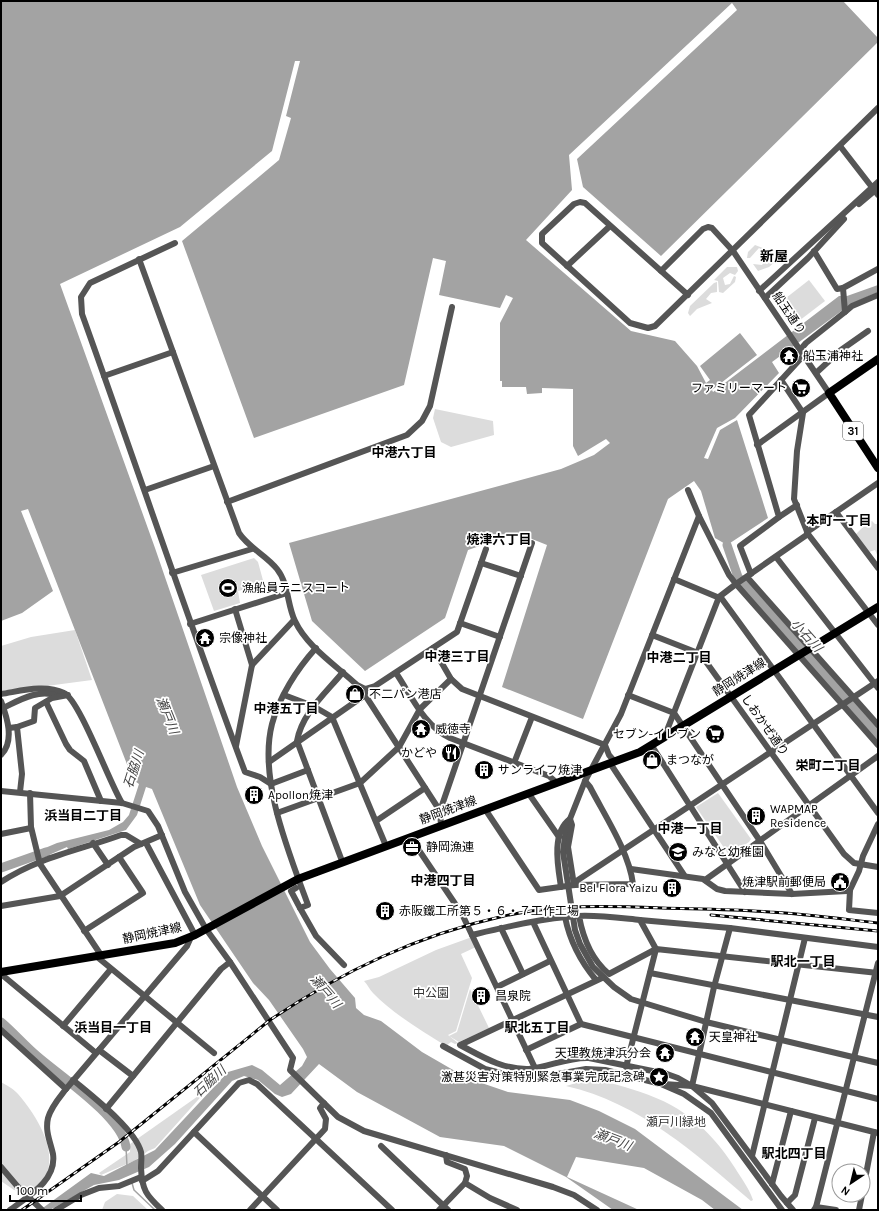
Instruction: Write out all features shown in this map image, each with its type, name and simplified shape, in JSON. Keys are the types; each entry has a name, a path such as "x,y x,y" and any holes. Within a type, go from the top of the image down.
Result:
{"main road":[{"path":"829,393 878,359"},
{"name":"船玉通り","path":"829,393 878,468"},
{"name":"静岡焼津線","path":"1,973 175,943 193,936 296,883 342,862 529,794 652,746 798,654 878,607"}],"street":[{"path":"688,295 586,203 580,202 574,204 542,234 542,243 630,323 635,326 648,328 655,326 688,295 878,108"},
{"path":"840,146 876,190"},
{"path":"764,298 787,279 833,229 876,190 878,182"},
{"path":"759,291 876,190"},
{"path":"568,266 610,226"},
{"name":"船玉通り","path":"661,271 708,226 712,228 733,251 829,393"},
{"path":"175,242 90,283 81,297 82,314 145,490 190,624 245,772 260,777 271,784"},
{"path":"814,251 837,289 842,290 878,269"},
{"path":"139,259 239,534 252,549 277,569 282,577 294,620 303,635 365,692 440,811"},
{"path":"842,290 845,311"},
{"path":"779,517 748,415 781,380 806,343 852,306 878,295"},
{"path":"227,502 407,436 422,421 430,406 452,306"},
{"path":"816,373 830,362 841,350 868,331"},
{"path":"104,376 172,352"},
{"path":"781,380 803,413 797,451 794,499 807,533 878,625"},
{"path":"757,445 829,393"},
{"path":"145,490 214,466"},
{"path":"663,739 719,597 878,483"},
{"path":"688,490 699,516 729,575 878,745"},
{"path":"797,505 740,546 748,576 809,648 878,724"},
{"path":"836,512 878,568"},
{"path":"599,979 586,956 575,930 563,852 564,838 585,781 621,714 699,516"},
{"path":"440,826 440,811 532,543"},
{"path":"172,573 252,549"},
{"path":"269,762 365,692 441,644 457,632 486,549"},
{"path":"574,886 578,880 622,850 877,684 776,556"},
{"path":"481,563 521,576"},
{"path":"674,579 719,597 878,813"},
{"path":"190,624 287,593"},
{"path":"235,609 252,665 236,748"},
{"path":"252,665 294,620"},
{"path":"460,623 500,637"},
{"name":"しおかぜ通り","path":"652,635 698,653 704,659 844,854 851,861 861,865"},
{"path":"300,908 308,905 296,883 277,813 271,784 268,751 272,724 284,695 303,664 316,648"},
{"path":"434,648 452,679 462,689 605,745 613,762 654,830 684,875"},
{"path":"342,862 297,741 298,735 313,706 344,672"},
{"path":"396,673 433,727 438,731 464,743 549,776 557,783"},
{"path":"277,813 360,783 399,747 420,709 452,679"},
{"path":"1,694 54,689 68,695 79,711 122,803"},
{"path":"2,708 27,697 42,694 59,696"},
{"path":"9,728 34,721 35,708 52,698 68,695"},
{"path":"284,695 313,706 332,717 386,846"},
{"path":"628,695 674,713 760,842 792,894"},
{"path":"1,701 9,728 6,748 1,756"},
{"path":"46,702 66,744 70,750 84,761 101,801"},
{"path":"514,763 532,717"},
{"path":"17,727 22,774 20,792"},
{"path":"652,746 745,892"},
{"path":"705,880 878,756"},
{"path":"271,784 308,770"},
{"path":"485,809 539,890 574,886 633,884 631,869 590,787 585,781"},
{"path":"376,821 425,788"},
{"path":"1,791 122,803 142,808 152,814 185,892 293,1058 290,1068 292,1073 338,1117 354,1126 564,1191 597,1210"},
{"path":"30,793 31,828 39,861 60,896 84,931 98,956 143,996 214,1053"},
{"path":"529,794 559,837"},
{"path":"562,887 557,851 563,824 570,819"},
{"path":"570,819 572,825 568,847 574,886"},
{"path":"878,824 862,856 861,865 850,890 849,910 878,913"},
{"path":"1,834 31,828"},
{"path":"1,882 39,861 94,843 126,835 144,844 193,936 187,946 143,996 73,1080 55,1104 48,1118 47,1133 53,1159 48,1176 40,1188 10,1210"},
{"path":"1,906 60,896 119,857 162,835"},
{"path":"410,837 462,914 535,1068"},
{"path":"94,843 108,865"},
{"path":"84,931 143,893 119,857"},
{"path":"861,865 878,867"},
{"path":"631,869 684,875 705,880 721,891 792,894 850,890"},
{"path":"296,883 291,891 316,936 344,965"},
{"path":"472,935 533,922 578,916 730,928 878,947"},
{"path":"578,916 589,947 598,962 609,974 656,949 723,955 877,973"},
{"path":"566,917 574,947 587,970 622,994 643,1004 706,1022 878,1063"},
{"path":"626,1067 632,1038 643,1004 656,949 640,920"},
{"path":"533,922 550,961 581,1024"},
{"path":"502,928 523,974"},
{"path":"692,1086 714,987 730,928"},
{"path":"752,1156 805,938"},
{"path":"497,987 550,961"},
{"path":"106,1109 221,969 230,962"},
{"path":"836,1210 815,1208 844,1091 855,1057 877,973 878,963"},
{"path":"63,1026 111,969"},
{"path":"1,973 63,1026 133,1076"},
{"path":"650,973 714,987 878,1017"},
{"path":"599,979 460,1045 498,1065 535,1068 577,1057 595,1059 678,1078 692,1086 712,1103 793,1210"},
{"path":"526,1050 581,1024 878,1099"},
{"path":"1,1030 66,1089"},
{"path":"443,1046 485,1069 512,1076 541,1077 570,1071 595,1069 614,1072 661,1084 692,1098 711,1113 782,1210"},
{"path":"73,1080 118,1119 141,1152 142,1179 147,1196 162,1210"},
{"path":"56,1210 81,1194 99,1188 119,1186 135,1179 142,1179 158,1171 239,1083 249,1080 257,1084 392,1210"},
{"path":"661,1084 692,1086 876,1133 869,1163"},
{"path":"250,1210 316,1139 326,1126 320,1108 324,1103"},
{"path":"772,1184 791,1111"},
{"path":"787,1203 795,1195 815,1118"},
{"path":"194,1132 277,1210"},
{"path":"381,1146 441,1208 448,1210"},
{"path":"441,1208 464,1183 467,1172 447,1162 446,1155"},
{"path":"1,1167 18,1187 42,1210"},
{"path":"464,1183 490,1198 517,1210"}],"green space":[{"path":"755,245 768,250 776,261 769,267 758,271 753,264 762,265 764,262 765,252 759,248 750,258 747,258 748,252"},
{"path":"727,267 737,267 738,271 735,275 730,273 723,278 725,285 730,284 734,276 736,277 735,282 723,293 719,292 718,281 714,280"},
{"path":"809,280 825,301 791,327 777,305"},
{"path":"717,282 717,292 711,293 706,299 712,303 697,309 690,316 688,313 690,306 714,283"},
{"path":"435,409 493,421 494,435 451,447 441,442 433,418"},
{"path":"872,521 875,524 878,524 878,557 875,550 869,552 875,559 873,558 855,535 868,522"},
{"name":"漁船員テニスコート","path":"254,558 258,562 264,584 238,591 240,603 214,611 201,575"},
{"path":"75,630 92,680 1,692 1,646 31,637"},
{"path":"718,793 751,839 749,842 729,855 696,807"},
{"name":"中公園","path":"472,937 476,947 461,954 472,978 456,1031 448,1035 458,1043 455,1044 451,1042 446,1046 417,1028 398,1015 381,1000 372,992 364,981 379,977 436,950"},
{"path":"470,989 489,1028 459,1042 449,1036 457,1032"},
{"path":"215,1081 155,1148 134,1161 101,1175 99,1173 130,1152 130,1144 201,1094"},
{"name":"瀬戸川緑地","path":"583,1081 595,1081 625,1087 664,1101 691,1118 703,1128 725,1153 745,1183 753,1200 751,1201 687,1148 642,1117 618,1104 593,1094 566,1086"},
{"path":"1,1082 18,1094 33,1113 45,1136 49,1160 47,1172 42,1183 30,1192 14,1190 1,1181"},
{"path":"117,1194 133,1196 148,1210 102,1210 105,1202"}],"water":[{"name":"瀬戸川","path":"1,1 843,1 878,38 878,42 661,256 583,187 577,159 737,10 732,3 569,155 572,190 526,240 631,331 675,341 697,366 706,383 710,380 700,366 740,333 757,355 712,390 713,392 839,296 847,296 878,285 878,292 851,304 772,362 779,373 735,418 717,428 704,458 708,459 720,430 737,420 768,518 727,545 715,538 701,491 694,481 668,499 583,719 502,687 547,545 517,533 468,550 445,618 365,671 312,621 289,543 561,469 594,455 610,443 606,439 578,456 573,446 573,389 542,388 542,393 527,394 526,387 502,387 502,381 500,381 500,323 513,298 506,295 500,308 439,295 446,261 433,258 404,385 254,438 182,241 279,160 291,118 286,116 300,61 295,61 272,151 180,227 60,284 155,548 237,787 262,846 310,942 330,969 355,998 356,1008 364,1015 381,1021 422,1052 467,1078 508,1092 570,1100 599,1111 635,1129 743,1210 715,1210 702,1200 644,1168 576,1157 567,1177 639,1210 613,1210 566,1177 504,1146 440,1137 357,1092 319,1064 291,1094 282,1097 275,1094 258,1080 244,1076 232,1081 175,1144 149,1167 119,1180 94,1185 50,1210 40,1210 91,1173 104,1176 155,1150 228,1072 252,1065 262,1070 280,1085 302,1066 307,1057 269,1000 253,983 200,905 152,789 146,787 137,815 126,830 68,849 67,847 40,859 38,851 57,843 109,830 123,822 129,815 139,784 132,779 133,775 130,772 28,509 21,511 53,591 22,613 1,621"}],"waterway":[{"name":"小石川","path":"727,545 738,577 878,735"},
{"name":"石脇川","path":"1,868 46,852"},
{"name":"石脇川","path":"1,1022 37,1056 102,1110 114,1123 122,1135 126,1147"},
{"path":"126,1147 127,1166"},
{"path":"132,1183 134,1190 155,1210"}],"railway":[{"path":"22,1210 119,1142 270,1020 297,1002 382,957 441,933 524,912 543,909 583,907 743,910 878,923"},
{"path":"711,915 878,931"}],"place":[{"name":"船玉浦神社","path":"789,356"},
{"name":"ファミリーマート","path":"801,388"},
{"name":"漁船員テニスコート","path":"228,588"},
{"name":"宗像神社","path":"205,638"},
{"name":"不二パン港店","path":"355,694"},
{"name":"威徳寺","path":"421,729"},
{"name":"セブン-イレブン","path":"715,734"},
{"name":"かどや","path":"451,753"},
{"name":"まつなが","path":"652,760"},
{"name":"サンライフ焼津","path":"484,770"},
{"name":"Apollon焼津","path":"254,795"},
{"name":"WAPMAP Residence","path":"756,816"},
{"name":"静岡漁連","path":"412,847"},
{"name":"みなと幼稚園","path":"678,852"},
{"name":"焼津駅前郵便局","path":"840,882"},
{"name":"Bel Flora Yaizu","path":"672,888"},
{"name":"赤阪鐵工所第５・６・７工作工場","path":"385,911"},
{"name":"昌泉院","path":"481,996"},
{"name":"天皇神社","path":"695,1037"},
{"name":"天理教焼津浜分会","path":"665,1053"},
{"name":"激甚災害対策特別緊急事業完成記念碑","path":"659,1077"}],"district":[{"name":"新屋","path":"774,256"},
{"name":"中港六丁目","path":"404,452"},
{"name":"本町一丁目","path":"839,520"},
{"name":"焼津六丁目","path":"499,539"},
{"name":"中港三丁目","path":"457,656"},
{"name":"中港二丁目","path":"679,657"},
{"name":"中港五丁目","path":"286,708"},
{"name":"栄町二丁目","path":"828,765"},
{"name":"浜当目二丁目","path":"83,815"},
{"name":"中港一丁目","path":"690,828"},
{"name":"中港四丁目","path":"443,880"},
{"name":"駅北一丁目","path":"803,961"},
{"name":"浜当目一丁目","path":"113,1027"},
{"name":"駅北五丁目","path":"537,1027"},
{"name":"駅北四丁目","path":"794,1153"}]}
